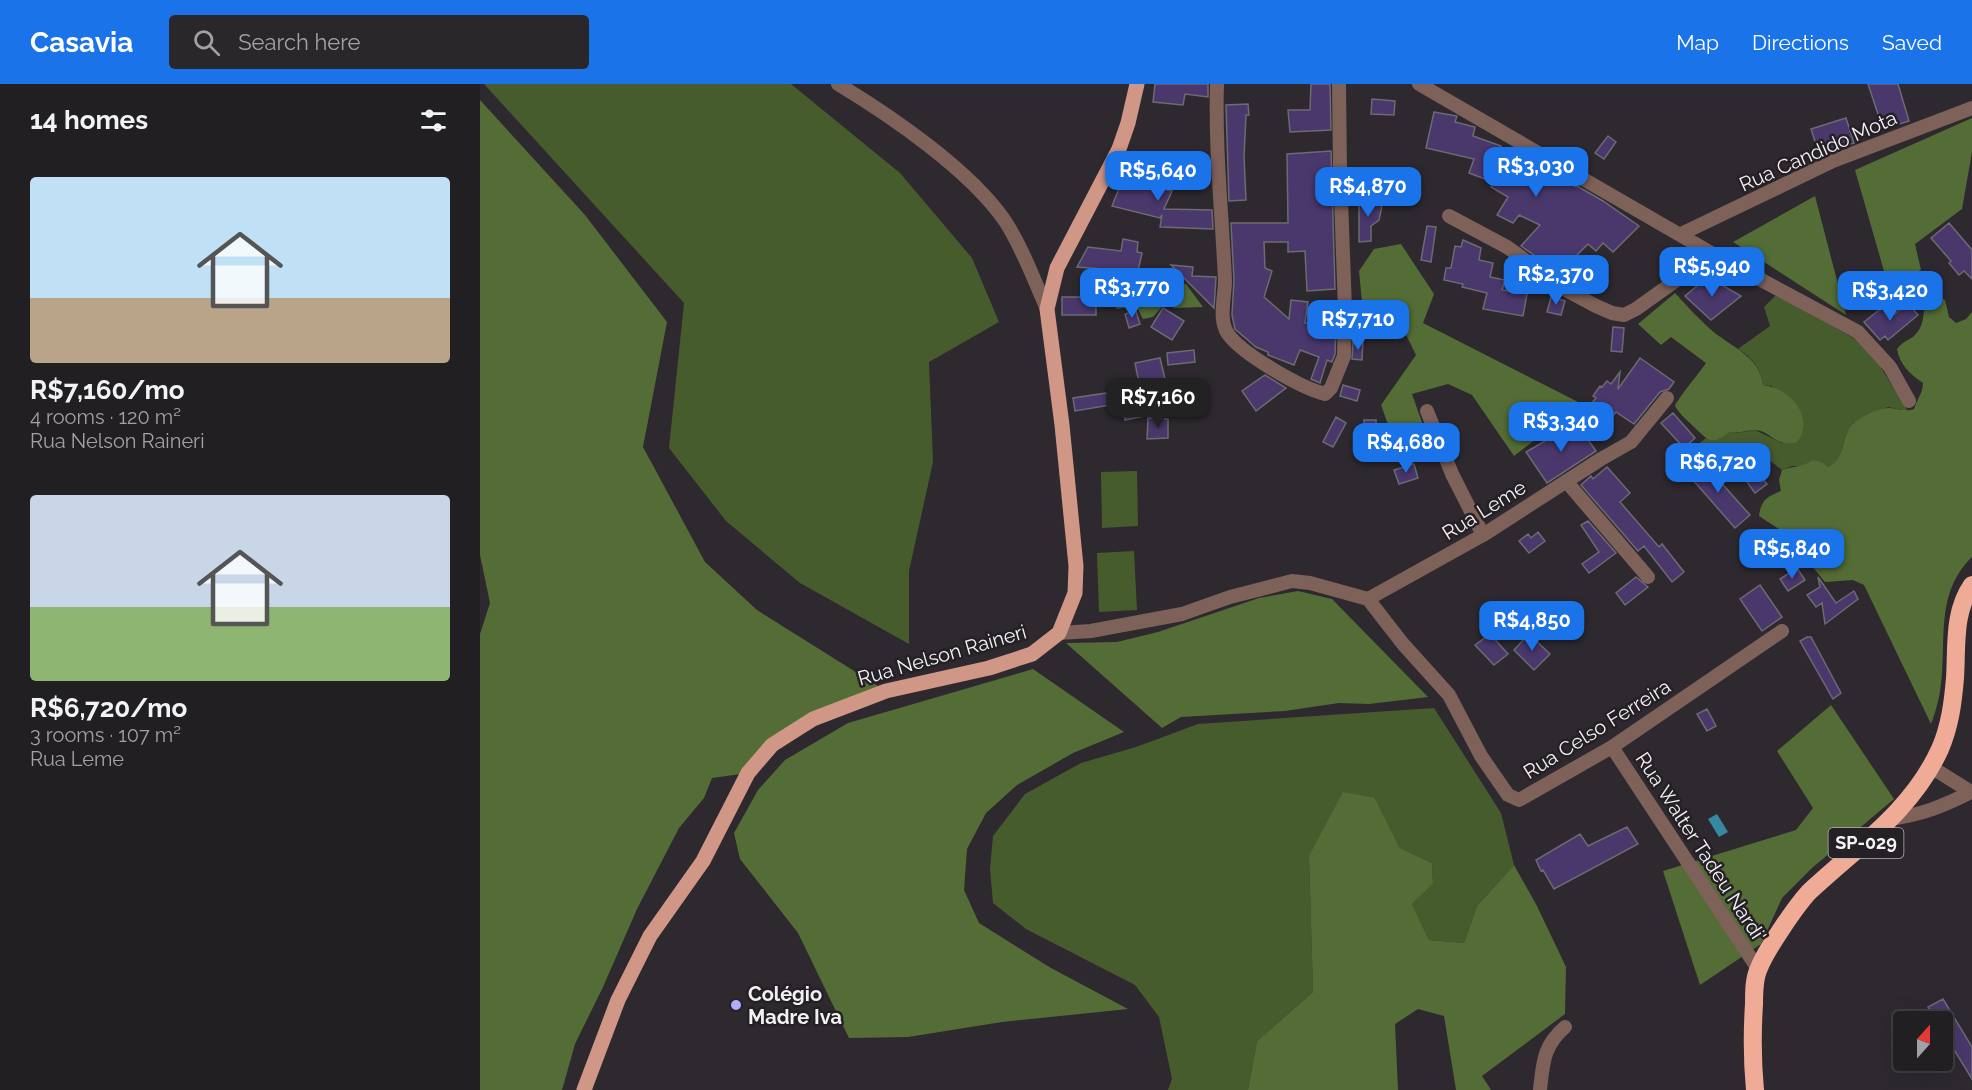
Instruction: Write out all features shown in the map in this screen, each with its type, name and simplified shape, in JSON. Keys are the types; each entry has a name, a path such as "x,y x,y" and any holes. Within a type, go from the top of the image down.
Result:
{"highway":[{"name":"SP-029","path":"1755,1090 1751,1049 1758,969 1783,928 1808,894 1890,819 1918,787 1931,767 1949,726 1960,611 1972,585"}],"main road":[{"path":"1059,633 1075,593 1076,566 1062,425 1047,309 1057,268 1119,149 1137,84"},
{"name":"Rua Nelson Raineri","path":"584,1090 618,1000 650,936 703,861 748,773 772,746 813,719 886,691 989,668 1032,654 1059,633"}],"street":[{"path":"838,84 886,114 913,135 947,162 992,204 1014,237 1047,309"},
{"path":"1217,84 1217,162 1225,279 1223,318 1227,333 1243,349 1274,369 1325,394 1331,388 1344,356 1345,310 1339,84"},
{"path":"1419,84 1713,254 1858,332 1890,367 1909,401"},
{"name":"Rua Candido Mota","path":"1681,234 1833,161 1972,108"},
{"path":"1449,216 1507,247 1568,291 1612,313 1624,315 1636,309 1713,254"},
{"name":"Rua Leme","path":"1368,599 1484,535 1631,442 1667,398"},
{"path":"1427,411 1452,474 1484,535"},
{"path":"1566,481 1647,577"},
{"path":"1059,633 1091,631 1182,614 1230,597 1292,582 1310,583 1368,599"},
{"name":"Rua Celso Ferreira","path":"1368,599 1449,695 1481,756 1508,795 1519,800 1612,747 1782,630"},
{"name":"Rua Walter Tadeu Nardi'","path":"1612,747 1758,969"},
{"path":"1890,819 1918,815 1971,792 1931,767"},
{"path":"1540,1090 1544,1055 1555,1036 1565,1027"}],"green space":[{"path":"484,84 791,84 900,173 972,258 999,322 929,362 933,462 909,571 909,644 800,583 726,521 669,448 684,303"},
{"path":"480,100 585,215 667,322 643,447 705,562 757,610 886,691 812,719 748,773 712,778 704,798 679,828 637,909 575,1044 562,1090 480,1090 480,634 490,603 480,555"},
{"path":"1972,118 1972,152 1962,209 1915,244 1921,270 1888,285 1855,170"},
{"path":"1815,196 1846,315 1733,242"},
{"path":"1401,244 1434,294 1423,323 1582,404 1514,456 1472,395 1448,384 1412,394 1424,428 1394,441 1381,405 1416,355 1390,302 1362,302 1359,271 1374,249"},
{"path":"1156,280 1186,284 1203,307 1174,308 1166,302 1153,317 1143,319 1136,306 1117,309 1108,295"},
{"path":"1675,293 1709,328 1750,359 1761,375 1763,385 1782,392 1797,405 1803,423 1797,442 1784,443 1755,430 1730,432 1718,439 1710,440 1679,412 1675,406 1676,403 1706,363 1671,337 1661,345 1638,324"},
{"path":"1934,294 1945,300 1949,317 1956,323 1966,319 1972,312 1972,557 1960,572 1947,604 1940,692 1931,724 1864,585 1853,580 1825,582 1785,533 1759,516 1765,500 1781,491 1779,480 1782,470 1813,460 1827,467 1834,464 1841,453 1847,432 1856,421 1882,409 1914,409 1923,383 1906,369 1897,349 1913,337 1921,327 1924,298"},
{"path":"1776,295 1855,339 1880,366 1908,411 1888,407 1853,423 1846,435 1836,464 1827,467 1792,466 1782,470 1760,455 1742,454 1724,462 1731,474 1724,481 1693,448 1706,438 1716,439 1730,432 1755,430 1782,443 1772,386 1763,385 1755,364 1738,349 1770,326 1764,307"},
{"path":"1137,471 1138,526 1102,528 1101,472"},
{"path":"1134,551 1137,610 1099,612 1097,553"},
{"path":"1298,591 1332,599 1428,697 1369,704 1339,703 1285,711 1181,717 1162,728 1066,643 1117,642 1158,632 1259,598"},
{"path":"1033,669 1124,732 1073,753 1017,785 986,813 967,849 964,890 979,923 1051,968 1128,1009 1002,1022 908,1037 849,1038 798,933 740,859 734,833 758,790 785,760 848,723"},
{"path":"1831,705 1894,799 1812,868 1782,898 1761,944 1700,985 1663,871 1796,830 1813,808 1777,751"},
{"path":"1434,708 1501,813 1514,865 1477,906 1464,943 1429,940 1412,904 1433,884 1432,863 1400,848 1375,798 1309,856 1313,992 1257,1041 1248,1090 1168,1090 1172,1079 1159,1017 1135,985 1026,929 993,903 990,869 993,836 1025,794 1081,763 1136,747 1198,724"},
{"path":"1343,792 1375,798 1400,848 1432,863 1433,884 1412,904 1429,940 1464,943 1477,906 1514,865 1537,906 1566,967 1565,1014 1482,1076 1491,1090 1456,1090 1444,1016 1418,1009 1395,1024 1398,1090 1248,1090 1257,1041 1313,992 1309,856"}],"water":[{"path":"1717,814 1728,832 1719,837 1708,819"}],"building":[{"path":"1155,84 1208,84 1208,97 1185,94 1183,105 1153,102"},
{"path":"1311,84 1330,84 1331,130 1290,132 1288,110 1310,110"},
{"path":"1868,84 1898,84 1909,121 1883,129"},
{"path":"1372,99 1395,101 1394,115 1371,114"},
{"path":"1248,104 1249,115 1246,115 1244,157 1246,200 1229,201 1226,105"},
{"path":"1434,112 1457,116 1455,122 1475,127 1473,136 1501,146 1498,155 1522,165 1524,160 1536,166 1537,164 1603,201 1639,226 1613,252 1603,243 1596,251 1588,244 1559,273 1521,246 1540,225 1519,215 1513,223 1497,215 1508,197 1491,187 1493,182 1469,173 1474,159 1426,148"},
{"path":"1846,118 1854,143 1819,154 1811,129"},
{"path":"1608,136 1616,142 1604,159 1595,153"},
{"path":"1331,151 1335,289 1307,291 1305,251 1288,252 1288,242 1264,242 1265,268 1272,271 1264,297 1289,319 1291,300 1308,302 1305,323 1336,326 1335,354 1332,362 1327,360 1320,383 1311,379 1319,357 1300,350 1294,365 1268,355 1268,352 1256,347 1235,329 1232,315 1234,280 1231,223 1288,223 1287,154"},
{"path":"1128,171 1173,178 1167,190 1172,191 1164,209 1212,210 1213,229 1160,227 1162,215 1160,218 1112,206"},
{"path":"1359,200 1383,201 1379,220 1371,226 1371,241 1359,242"},
{"path":"1949,223 1972,250 1972,279 1964,271 1959,275 1949,263 1951,261 1931,238"},
{"path":"1427,226 1436,227 1431,262 1421,260"},
{"path":"1123,239 1138,242 1137,252 1142,253 1138,271 1135,271 1134,282 1117,281 1117,270 1077,267 1088,247 1121,251"},
{"path":"1463,240 1481,248 1479,260 1493,263 1490,277 1505,280 1502,290 1527,294 1523,316 1483,309 1487,293 1444,280 1446,268 1451,268 1455,246 1461,247"},
{"path":"1171,265 1193,267 1192,276 1216,277 1214,308"},
{"path":"1708,277 1741,296 1711,320 1685,296"},
{"path":"1062,297 1096,297 1096,315 1062,315"},
{"path":"1551,297 1565,301 1561,315 1547,312"},
{"path":"1884,306 1892,316 1905,306 1908,309 1912,308 1918,315 1888,340 1885,336 1880,340 1864,322"},
{"path":"1163,308 1184,321 1172,340 1151,327"},
{"path":"1136,311 1140,324 1129,328 1125,314"},
{"path":"1613,327 1624,328 1622,352 1611,351"},
{"path":"1353,342 1363,342 1362,360 1352,359"},
{"path":"1194,350 1195,362 1168,365 1167,353"},
{"path":"1160,358 1165,379 1149,382 1155,414 1125,420 1122,403 1075,411 1073,398 1140,388 1135,363"},
{"path":"1640,358 1674,382 1669,389 1660,392 1634,424 1616,412 1609,421 1597,412 1592,418 1585,412 1596,398 1593,396 1600,386 1602,387 1607,381 1611,384 1620,372 1618,389"},
{"path":"1265,375 1286,388 1256,411 1242,391"},
{"path":"1343,385 1360,390 1357,401 1340,396"},
{"path":"1673,413 1695,438 1684,448 1661,423"},
{"path":"1336,417 1346,423 1333,447 1323,442"},
{"path":"1148,418 1168,419 1168,438 1147,439"},
{"path":"1364,420 1376,420 1376,438 1365,438"},
{"path":"1576,423 1596,451 1547,483 1526,452"},
{"path":"1700,459 1750,515 1735,528 1686,472"},
{"path":"1414,464 1418,478 1399,484 1394,470"},
{"path":"1607,467 1630,493 1620,502 1659,547 1662,544 1684,572 1672,582 1644,546 1638,551 1581,485 1591,476 1593,479"},
{"path":"1755,469 1767,484 1755,493 1744,478"},
{"path":"1588,521 1616,553 1589,573 1582,564 1599,552 1581,525"},
{"path":"1538,532 1545,541 1529,553 1519,541 1528,534 1531,538"},
{"path":"1793,553 1802,564 1791,572 1783,561"},
{"path":"1797,568 1805,580 1788,591 1780,579"},
{"path":"1636,577 1648,587 1625,605 1616,593"},
{"path":"1818,577 1836,603 1854,591 1858,599 1825,624 1822,603 1816,607 1807,595 1820,587"},
{"path":"1760,585 1782,617 1762,631 1740,599"},
{"path":"1490,634 1508,654 1494,665 1475,645"},
{"path":"1529,634 1550,654 1534,670 1514,650"},
{"path":"1811,637 1841,693 1833,699 1800,641"},
{"path":"1707,709 1716,726 1707,731 1697,714"},
{"path":"1627,827 1638,844 1554,889 1536,860 1580,834 1588,846"},
{"path":"1943,999 1950,1011 1930,1011 1928,1007"},
{"path":"1953,1016 1972,1047 1972,1079 1953,1048"}],"place":[{"name":"Colégio Madre Iva","path":"736,1005"}]}
